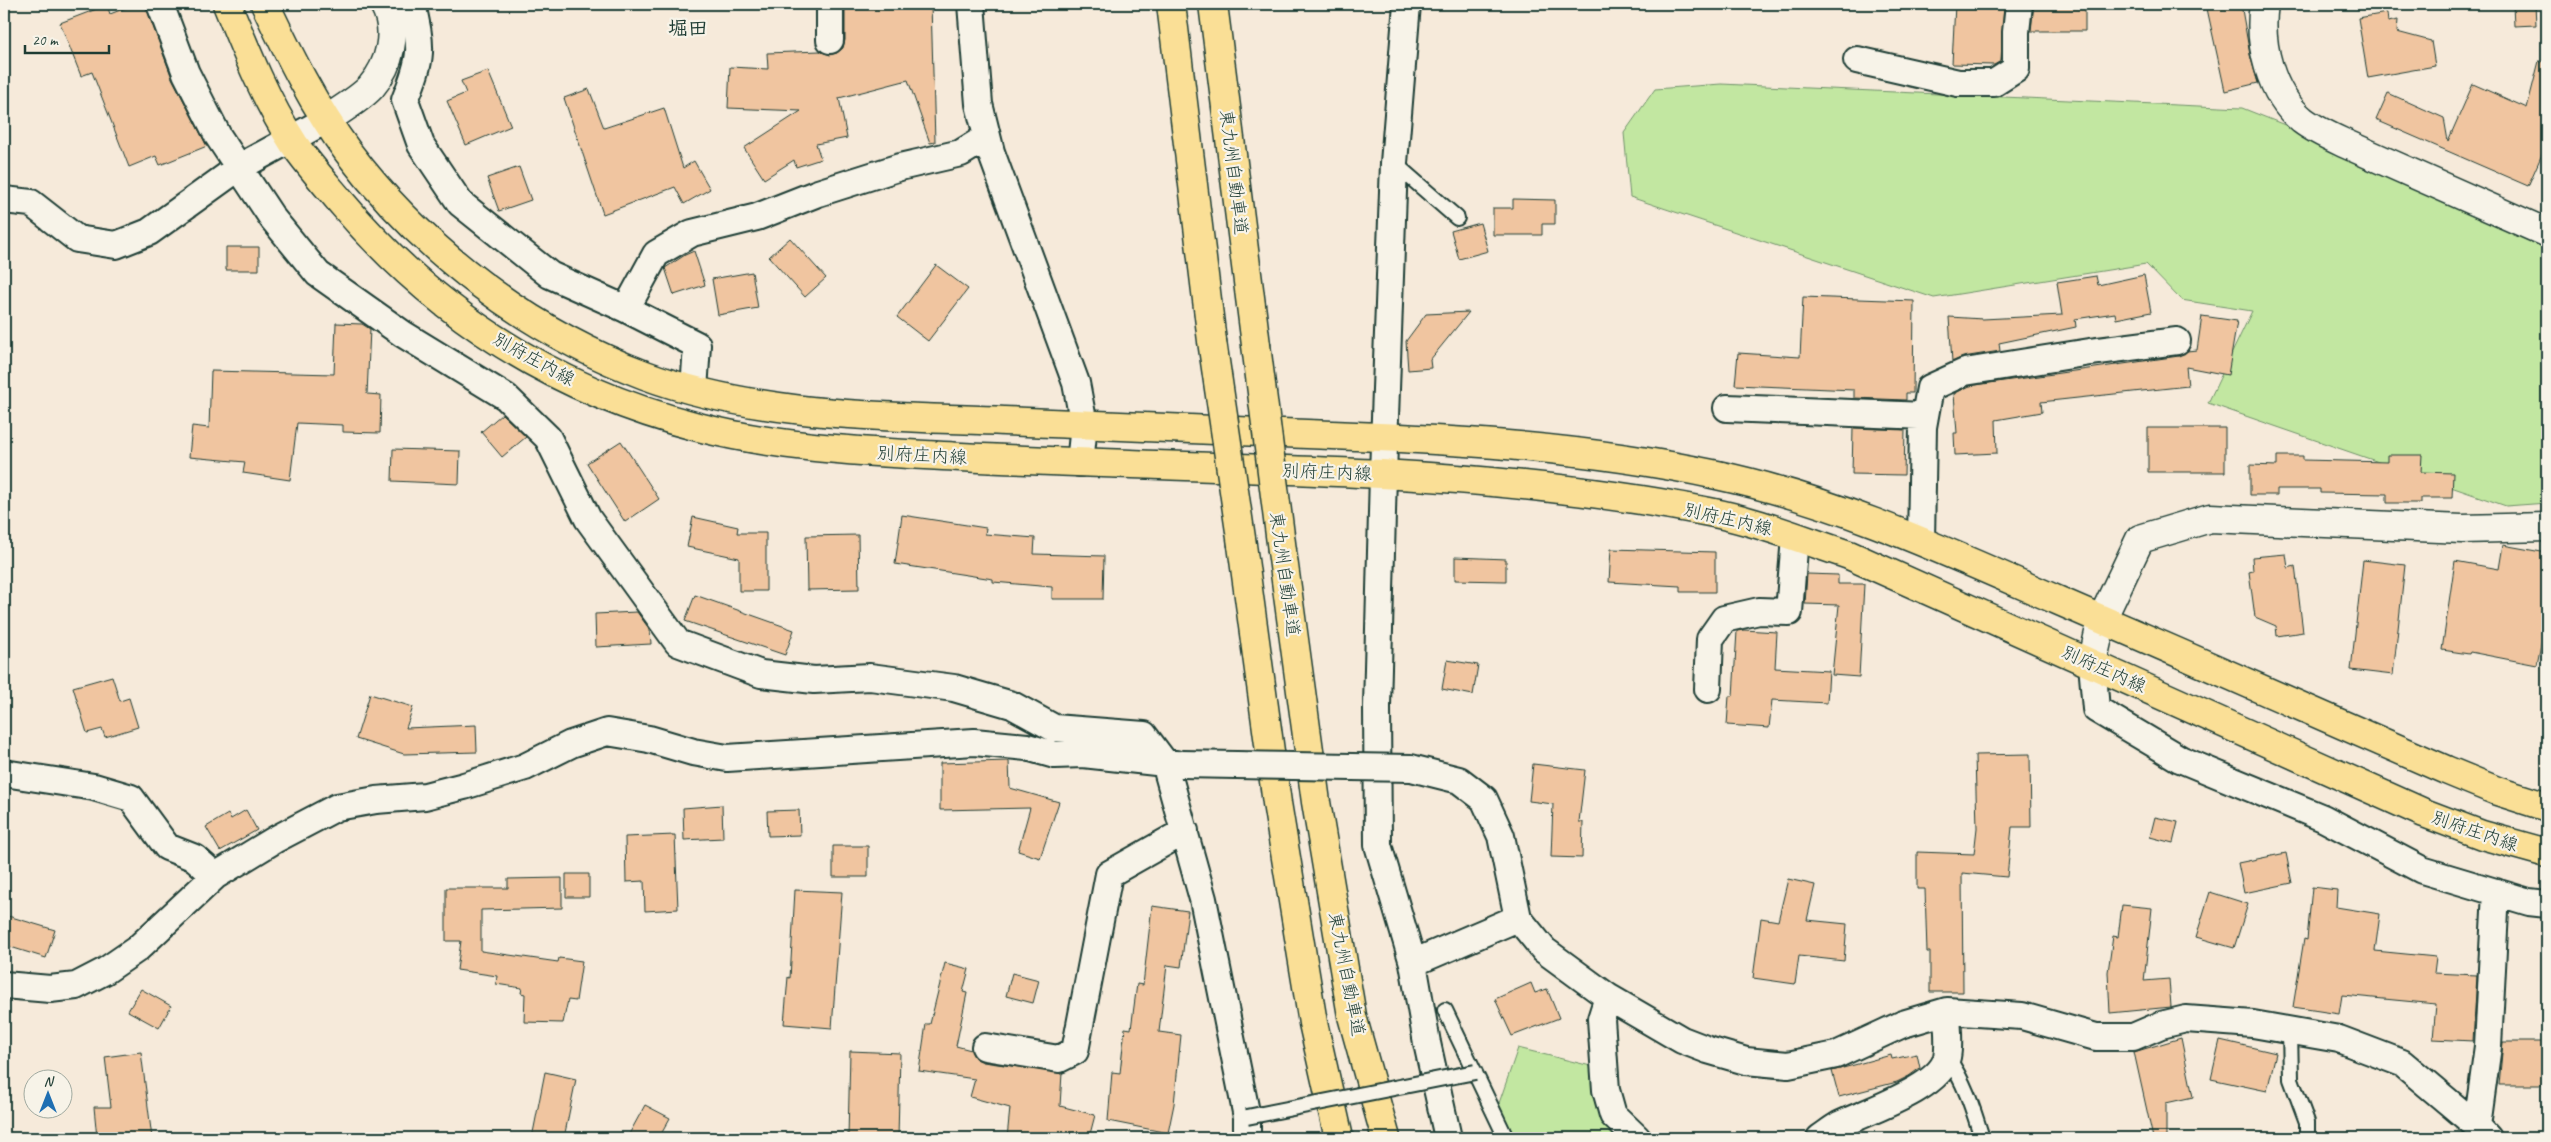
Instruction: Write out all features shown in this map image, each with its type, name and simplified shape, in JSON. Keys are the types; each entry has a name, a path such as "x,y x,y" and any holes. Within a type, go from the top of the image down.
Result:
{"main road":[{"name":"別府庄内線","path":"227,4 250,61 292,140 310,166 360,225 419,284 452,310 542,367 590,390 652,414 698,427 750,438 858,451 1080,463 1383,474 1508,484 1711,512 1849,555 2424,813 2482,835 2547,854"},
{"name":"別府庄内線","path":"265,4 304,84 326,120 350,154 399,210 455,264 523,314 605,359 649,376 694,390 787,407 861,415 1385,436 1491,443 1655,464 1774,488 1856,514 2102,619 2497,792 2547,807"},
{"path":"1172,4 1212,341 1277,804 1313,1023 1339,1138"},
{"name":"東九州自動車道","path":"1213,4 1316,802 1352,1016 1386,1138"}],"street":[{"path":"160,4 186,73 238,168 273,219 318,274 403,334 506,397 548,438 588,519 678,643 761,674 781,678 814,680 870,676 954,688 1012,705 1054,728 1144,735 1173,764 1185,831 1203,900 1247,1128"},
{"path":"4,200 31,203 77,239 116,244 149,232 238,168 326,120 370,89 385,68 391,45 391,25 384,4"},
{"path":"412,4 421,42 418,68 405,100 421,145 460,203 550,276 626,309 697,345 694,390"},
{"path":"830,4 830,40"},
{"path":"971,4 979,104 987,136 1076,382 1084,425 1080,463"},
{"path":"1407,4 1394,163 1383,474 1377,706 1378,846 1412,963 1426,1042 1448,1138"},
{"path":"1857,60 1958,84 1994,83 2016,69 2016,32 2019,4"},
{"path":"2264,4 2263,34 2269,68 2287,103 2301,119 2318,131 2346,144 2547,233"},
{"path":"626,309 656,254 692,232 758,217 818,193 900,166 961,153 987,136"},
{"path":"1921,541 1925,416 1930,388 1965,372 2090,352 2177,341"},
{"path":"1726,408 1925,416"},
{"path":"2547,526 2462,529 2210,518 2140,539 2102,619 2092,664 2096,709 2180,759 2323,818 2422,870 2529,902 2547,904"},
{"path":"1708,688 1710,639 1724,619 1760,612 1789,612 1795,537"},
{"path":"4,985 50,989 76,986 106,972 137,949 215,876 276,839 336,807 376,800 425,796 464,786 524,766 571,744 607,732 649,739 693,752 727,758 974,742 1027,747 1055,755 1083,754 1173,764 1411,768 1459,780 1484,799 1500,836 1518,918 1544,950 1608,997 1682,1040 1746,1062 1788,1065 1836,1055 1903,1024 1947,1011 2022,1016 2096,1038 2133,1036 2186,1018 2253,1024 2339,1039 2402,1063 2482,1132"},
{"path":"4,774 94,787 132,798 167,847 195,858 215,876"},
{"path":"985,1047 1059,1059 1074,1051 1109,874 1185,831"},
{"path":"2482,1132 2496,892"},
{"path":"1412,963 1518,918"},
{"path":"1608,997 1601,1019 1606,1090 1613,1114 1637,1138"},
{"path":"1820,1138 1838,1126 1884,1108 1942,1070 1948,1057 1947,1011"}],"lane":[{"path":"1394,163 1457,218"},
{"path":"1445,1010 1506,1138"},
{"path":"2290,1030 2291,1080 2307,1122 2307,1138"},
{"path":"1948,1057 1964,1084 1982,1138"},
{"path":"1247,1128 1475,1072"}],"green space":[{"path":"1721,84 2242,108 2547,229 2547,503 2506,506 2208,403 2252,311 2181,300 2146,264 1934,298 1630,197 1624,133 1655,89"},
{"path":"1518,1048 1599,1068 1623,1138 1513,1138 1497,1109"}],"building":[{"path":"136,4 145,4 172,78 207,146 160,165 156,156 129,167 92,72 81,76 60,23 107,5 110,14"},
{"path":"845,4 931,4 935,142 930,143 908,80 839,98 847,138 816,144 821,159 796,167 794,160 764,179 744,148 801,111 728,108 730,67 768,69 767,53 820,51 830,55 837,53 843,48 845,40"},
{"path":"1955,4 2004,4 2001,61 1994,65 1952,64"},
{"path":"2034,4 2085,4 2085,31 2031,31"},
{"path":"2206,4 2241,4 2250,55 2258,83 2225,91"},
{"path":"2513,4 2535,4 2536,25 2514,26"},
{"path":"2387,13 2388,22 2398,20 2397,32 2431,41 2435,66 2368,78 2358,18"},
{"path":"2539,61 2547,62 2547,143 2528,186 2376,120 2388,93 2444,118 2448,141 2473,84 2527,108"},
{"path":"488,71 511,126 466,145 447,101 466,93 461,81"},
{"path":"589,89 604,128 664,108 683,168 694,161 710,189 684,204 675,187 603,214 564,98"},
{"path":"519,167 531,200 499,211 487,178"},
{"path":"1513,199 1555,200 1555,224 1542,224 1542,235 1493,235 1493,208 1513,208"},
{"path":"1480,223 1488,251 1459,259 1451,231"},
{"path":"790,238 826,278 805,297 769,257"},
{"path":"226,247 259,247 259,270 226,270"},
{"path":"694,251 705,285 674,295 665,268"},
{"path":"936,265 968,289 928,341 897,317"},
{"path":"752,272 758,308 718,315 712,279"},
{"path":"2144,275 2151,312 2116,319 2115,313 2075,319 2076,327 1999,343 2000,351 1963,357 1952,362 1949,317 1983,319 2062,315 2057,282 2096,276 2098,285"},
{"path":"1803,297 1914,301 1913,393 1906,393 1906,400 1854,398 1854,390 1735,385 1738,353 1800,357"},
{"path":"1469,312 1430,360 1431,368 1408,370 1406,341 1426,314"},
{"path":"2202,316 2237,321 2228,375 2186,367 2188,386 2041,402 2042,412 1996,420 1997,453 1955,455 1954,433 1957,433 1954,394 1969,386 2179,356 2187,351 2197,350"},
{"path":"336,323 362,324 370,329 367,394 381,395 380,433 343,432 343,425 297,423 290,480 243,473 245,462 189,457 192,426 209,428 211,371 334,374"},
{"path":"502,414 526,437 502,457 481,432"},
{"path":"1853,428 1905,430 1904,475 1852,474"},
{"path":"2148,428 2225,428 2225,472 2148,472"},
{"path":"621,441 659,499 625,522 587,463"},
{"path":"393,449 460,451 459,484 392,481"},
{"path":"2387,455 2422,455 2421,472 2453,473 2452,498 2421,498 2421,503 2387,503 2387,494 2320,493 2320,489 2277,489 2277,495 2250,495 2250,465 2277,466 2277,456 2303,456 2303,460 2387,462"},
{"path":"902,515 986,528 985,534 1035,538 1034,554 1104,556 1103,599 1052,599 1052,587 993,582 993,579 895,564"},
{"path":"693,517 738,527 737,533 766,533 766,591 739,591 739,558 687,547"},
{"path":"858,535 859,589 807,590 806,536"},
{"path":"2503,545 2547,553 2543,576 2547,577 2547,612 2537,665 2470,652 2469,654 2442,650 2455,561 2499,569"},
{"path":"1611,549 1715,552 1715,592 1680,592 1680,586 1609,582"},
{"path":"2286,554 2288,568 2295,566 2303,632 2277,636 2276,626 2255,617 2249,572 2253,571 2252,557"},
{"path":"1455,557 1506,559 1506,581 1455,580"},
{"path":"2363,560 2405,565 2393,675 2351,670"},
{"path":"1807,574 1838,575 1838,584 1864,584 1859,677 1832,675 1839,605 1805,604"},
{"path":"695,595 794,630 785,655 685,621"},
{"path":"637,612 650,630 651,644 596,647 595,614"},
{"path":"1737,631 1777,632 1775,668 1829,671 1827,703 1772,700 1769,728 1727,725 1729,696 1733,696"},
{"path":"1447,660 1478,665 1473,695 1442,689"},
{"path":"112,676 120,701 129,698 138,727 105,737 102,729 87,733 73,687"},
{"path":"370,694 413,707 406,728 476,725 477,752 404,754 356,739"},
{"path":"2030,754 2031,827 2012,827 2007,877 1962,873 1963,992 1930,992 1930,952 1927,952 1925,889 1917,889 1917,852 1974,854 1977,828 1975,755"},
{"path":"1009,761 1010,788 1059,802 1040,858 1018,851 1030,808 940,810 940,763"},
{"path":"1533,764 1585,770 1579,822 1583,822 1582,858 1551,857 1553,804 1529,801"},
{"path":"722,805 723,838 684,840 683,808"},
{"path":"246,810 257,830 220,851 206,827 228,814 231,819"},
{"path":"799,810 800,835 768,836 767,811"},
{"path":"2155,817 2178,822 2173,843 2150,837"},
{"path":"675,835 678,909 645,911 644,881 626,882 625,837"},
{"path":"833,846 868,846 868,877 833,877"},
{"path":"2286,853 2292,883 2244,893 2238,863"},
{"path":"566,874 589,874 589,897 566,897"},
{"path":"562,878 562,908 481,910 481,951 558,962 559,958 582,961 576,1001 568,1000 563,1023 524,1022 525,994 521,993 522,988 496,984 497,976 457,970 461,941 446,941 446,888 508,888 508,879"},
{"path":"1788,879 1815,885 1807,920 1847,924 1844,961 1799,956 1795,984 1753,978 1761,918 1778,921"},
{"path":"2312,887 2337,890 2336,907 2380,914 2375,951 2436,957 2434,973 2477,975 2473,1041 2433,1039 2436,1004 2342,995 2339,1014 2293,1007 2304,939 2307,940"},
{"path":"795,890 842,892 832,1028 784,1024 788,977 790,978"},
{"path":"2210,892 2248,904 2234,948 2196,937"},
{"path":"2122,905 2152,908 2144,981 2169,979 2171,1007 2110,1013 2108,972 2113,936 2118,937"},
{"path":"1152,906 1188,911 1181,967 1167,965 1159,1032 1181,1035 1174,1104 1168,1133 1108,1121 1112,1072 1120,1073 1125,1028 1131,1029 1137,984 1143,985"},
{"path":"8,916 55,930 46,958 4,945 4,930"},
{"path":"945,963 969,969 963,992 967,993 956,1046 971,1050 975,1058 983,1062 1062,1073 1060,1106 1095,1115 1089,1138 1007,1138 1010,1108 970,1097 975,1079 919,1071 926,1024 930,1024"},
{"path":"1012,973 1039,980 1033,1003 1006,996"},
{"path":"1531,983 1535,993 1547,989 1559,1018 1512,1036 1495,999"},
{"path":"141,989 171,1006 159,1028 128,1011"},
{"path":"2181,1038 2193,1097 2166,1103 2166,1138 2153,1138 2134,1052"},
{"path":"2220,1040 2276,1053 2267,1091 2211,1079"},
{"path":"2503,1042 2547,1042 2547,1085 2499,1085"},
{"path":"850,1051 900,1053 898,1138 848,1138"},
{"path":"141,1052 152,1138 97,1138 94,1107 111,1107 105,1057"},
{"path":"1917,1054 1920,1068 1909,1076 1897,1082 1839,1097 1832,1071 1891,1055 1892,1059"},
{"path":"545,1072 576,1079 564,1138 532,1138"},
{"path":"645,1105 670,1118 659,1138 627,1138"}],"district":[{"name":"堀田","path":"688,28"}]}
